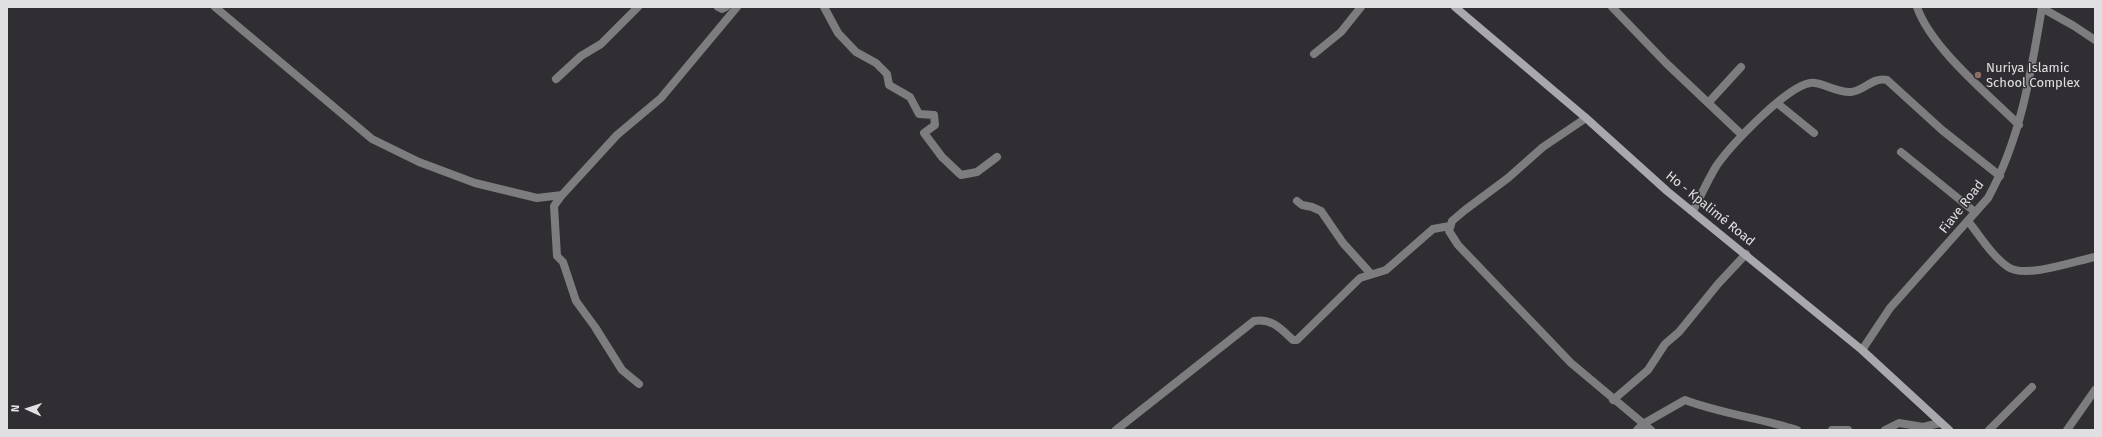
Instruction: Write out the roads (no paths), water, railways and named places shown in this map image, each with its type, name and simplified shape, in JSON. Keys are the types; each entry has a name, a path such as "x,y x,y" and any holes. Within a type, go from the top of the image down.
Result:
{"main road":[{"name":"Ho - Kpalimé Road","path":"1455,7 1586,118 1667,191 1862,350 1949,430"}],"street":[{"path":"216,7 372,139 420,162 475,183 537,198 562,195"},
{"path":"556,79 581,56 601,44 638,7"},
{"path":"718,7 722,9 726,7"},
{"path":"639,384 622,370 595,327 576,301 563,262 557,256 554,206 562,195 617,135 661,98 738,7"},
{"path":"824,7 838,33 856,52 876,63 888,74 889,85 910,97 919,114 934,115 935,125 924,133 942,157 961,175 977,172 997,157"},
{"path":"1314,54 1341,32 1361,7"},
{"path":"1612,7 1666,63 1709,102 1742,135"},
{"path":"1917,7 1922,21 1938,44 2019,125"},
{"path":"2042,7 2079,28 2095,40"},
{"name":"Fiave Road","path":"1862,350 1890,308 1988,198 2000,176 2019,125 2028,89 2042,7"},
{"path":"1709,102 1741,67"},
{"path":"1693,211 1717,165 1742,135 1777,103 1802,84 1816,82 1827,88 1844,93 1855,92 1880,78 1887,80 1942,130 2000,176"},
{"path":"1777,103 1814,133"},
{"path":"1116,430 1254,321 1268,321 1274,324 1293,340 1296,340 1349,287 1363,276 1386,270 1434,229 1450,226 1465,210 1508,178 1543,147 1586,118"},
{"path":"1901,152 1951,190 1976,212"},
{"path":"1297,201 1302,206 1312,206 1320,211 1342,243 1371,274"},
{"path":"1968,221 2001,261 2009,268 2022,272 2095,256"},
{"path":"1450,226 1449,231 1458,246 1571,363 1613,400 1640,427 1651,430"},
{"path":"1613,400 1648,370 1665,344 1679,332 1718,284 1746,254"},
{"path":"1989,430 2032,387"},
{"path":"2067,430 2095,390"},
{"path":"1640,427 1685,400 1709,410 1778,423 1798,430"},
{"path":"1885,430 1899,423 1923,427 1940,423"},
{"path":"1832,430 1848,430"}],"place":[{"name":"Nuriya Islamic School Complex","path":"1978,75"}]}
